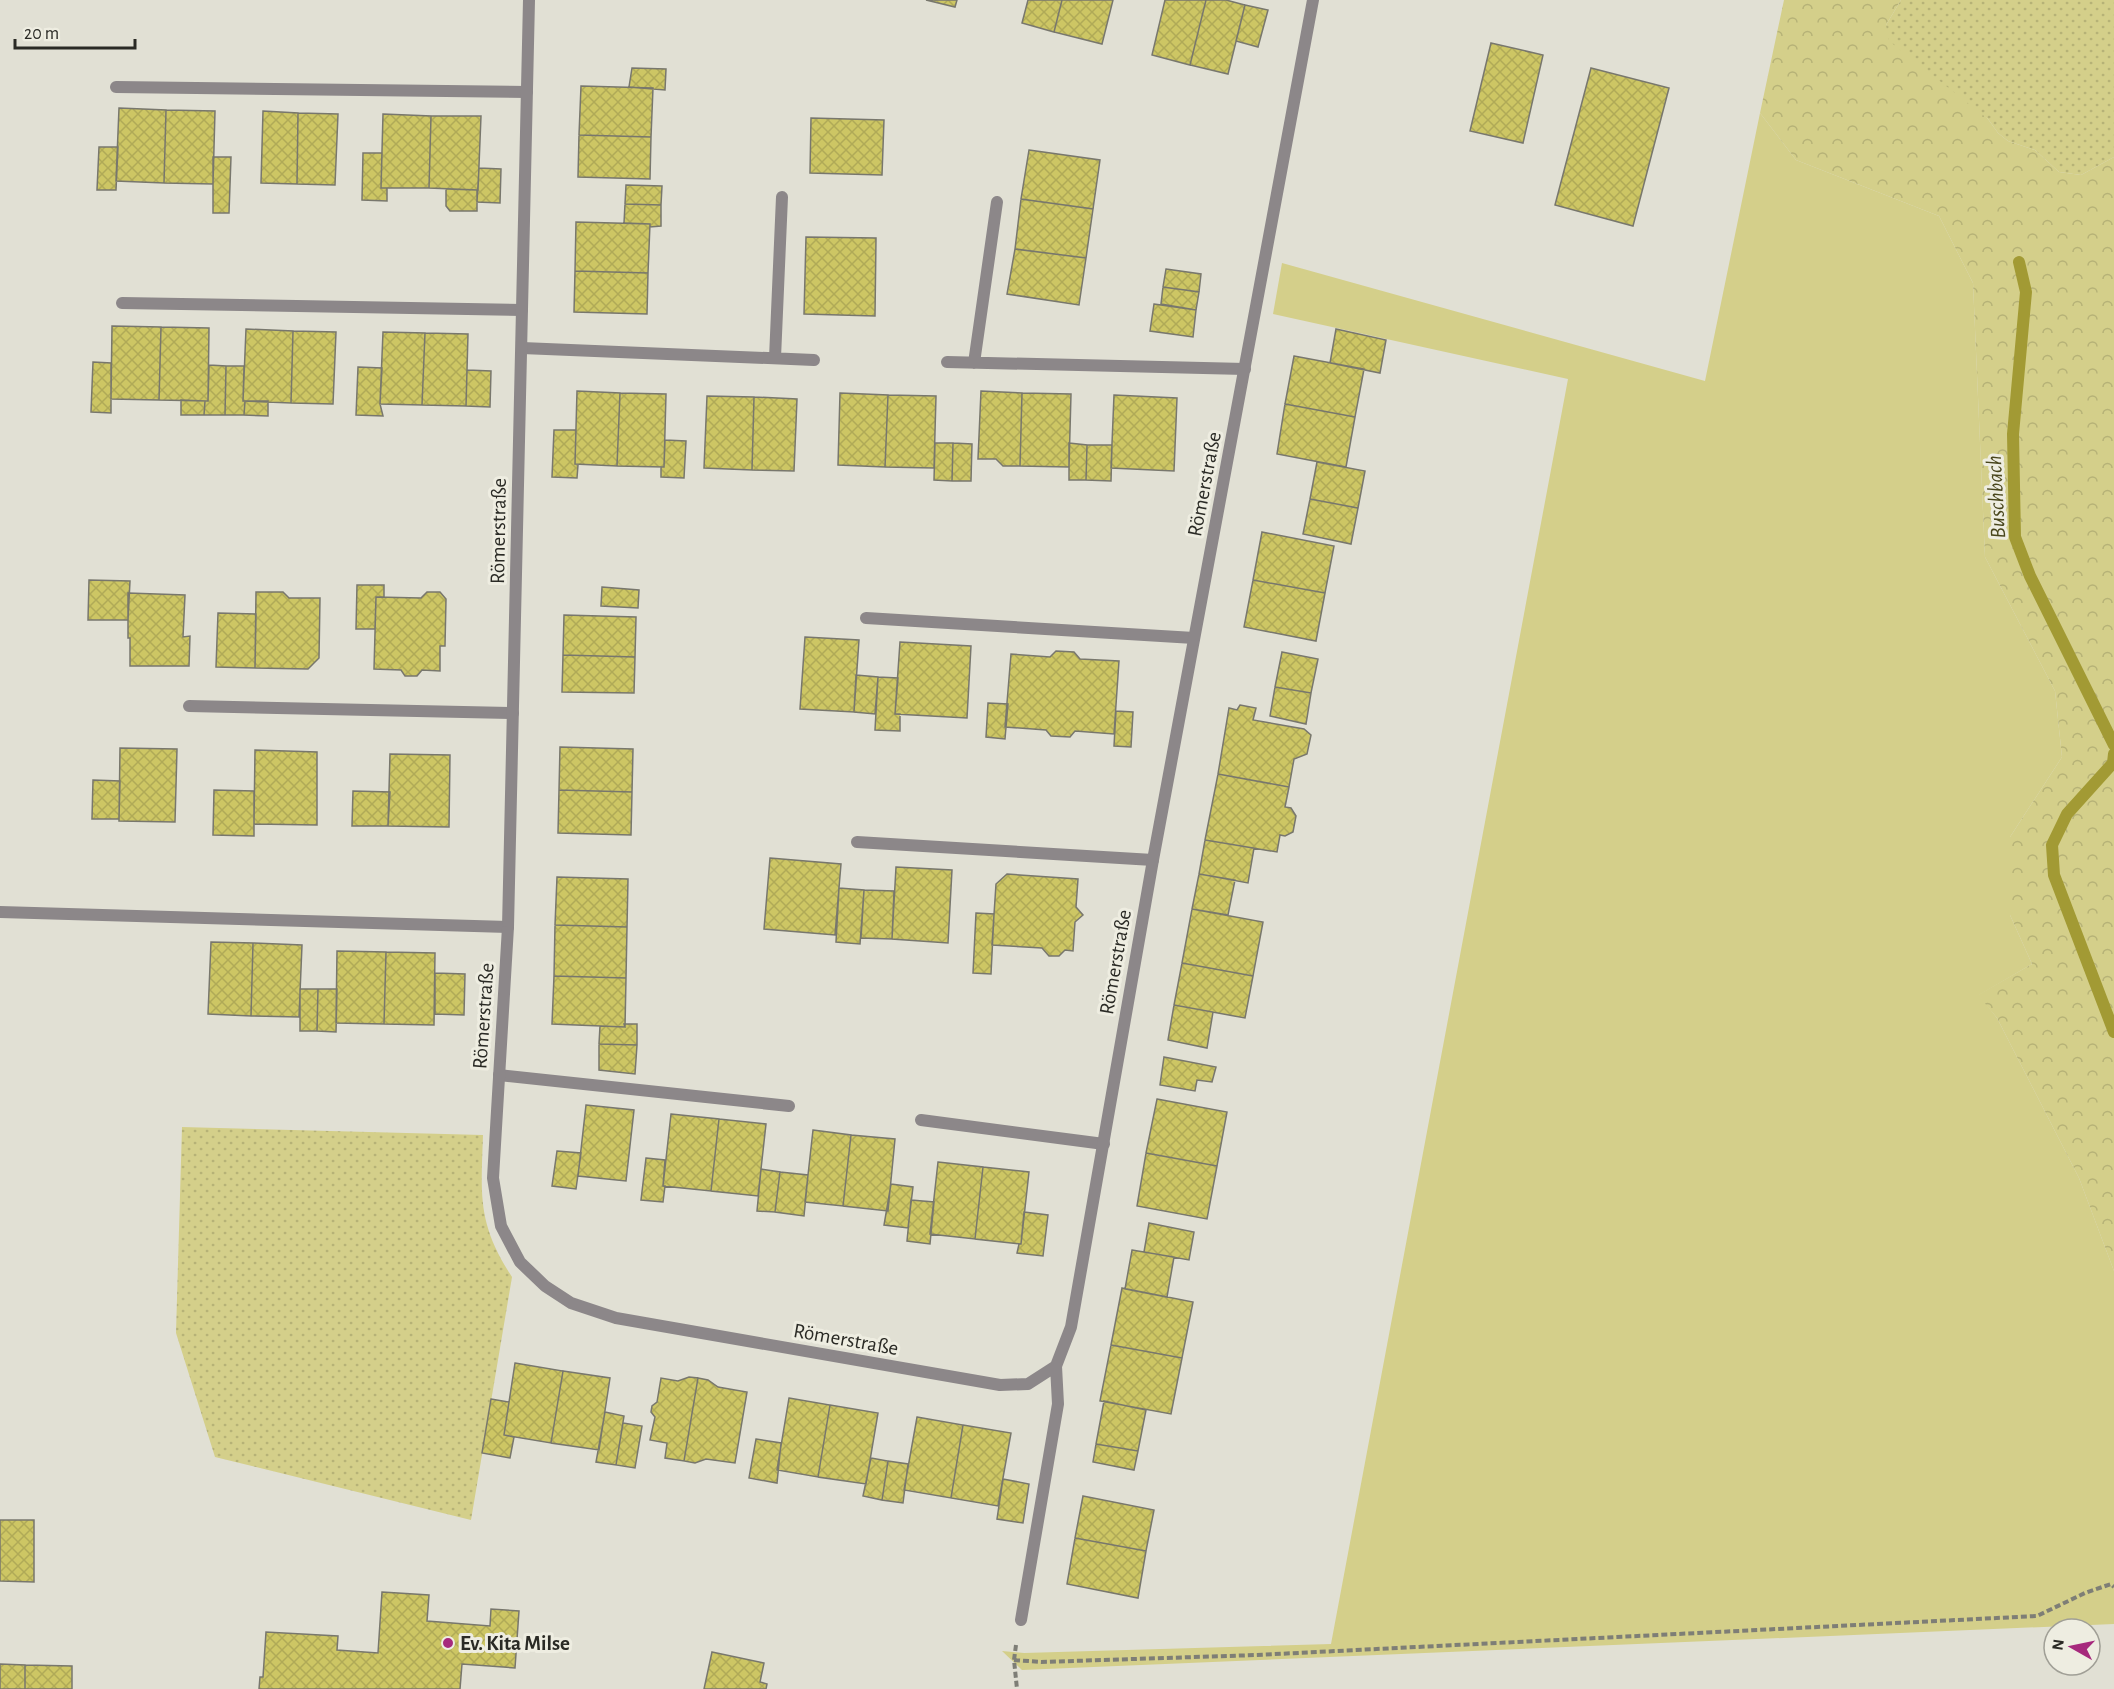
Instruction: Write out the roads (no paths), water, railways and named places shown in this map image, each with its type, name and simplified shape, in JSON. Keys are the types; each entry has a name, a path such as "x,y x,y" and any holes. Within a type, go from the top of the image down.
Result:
{"street":[{"name":"Römerstraße","path":"529,0 508,927 493,1178 501,1226 520,1262 546,1286 571,1303 616,1318 1000,1385 1028,1384 1056,1366 1071,1327 1153,860 1313,0"},
{"path":"116,87 527,92"},
{"path":"775,358 782,197"},
{"path":"974,363 997,202"},
{"path":"122,303 522,310"},
{"path":"522,348 814,360"},
{"path":"947,362 1245,369"},
{"path":"866,618 1194,638"},
{"path":"189,706 513,713"},
{"path":"857,842 1153,860"},
{"path":"0,912 508,927"},
{"path":"499,1075 789,1106"},
{"path":"921,1120 1104,1144"},
{"path":"1021,1620 1058,1404 1056,1366"}],"waterway":[{"name":"Buschbach","path":"2019,262 2026,292 2013,434 2015,537 2030,576 2114,745"},
{"name":"Buschbach","path":"2114,754 2113,763 2067,814 2052,845 2054,875 2114,1032"}],"place":[{"name":"Ev. Kita Milse","path":"448,1643"}]}
